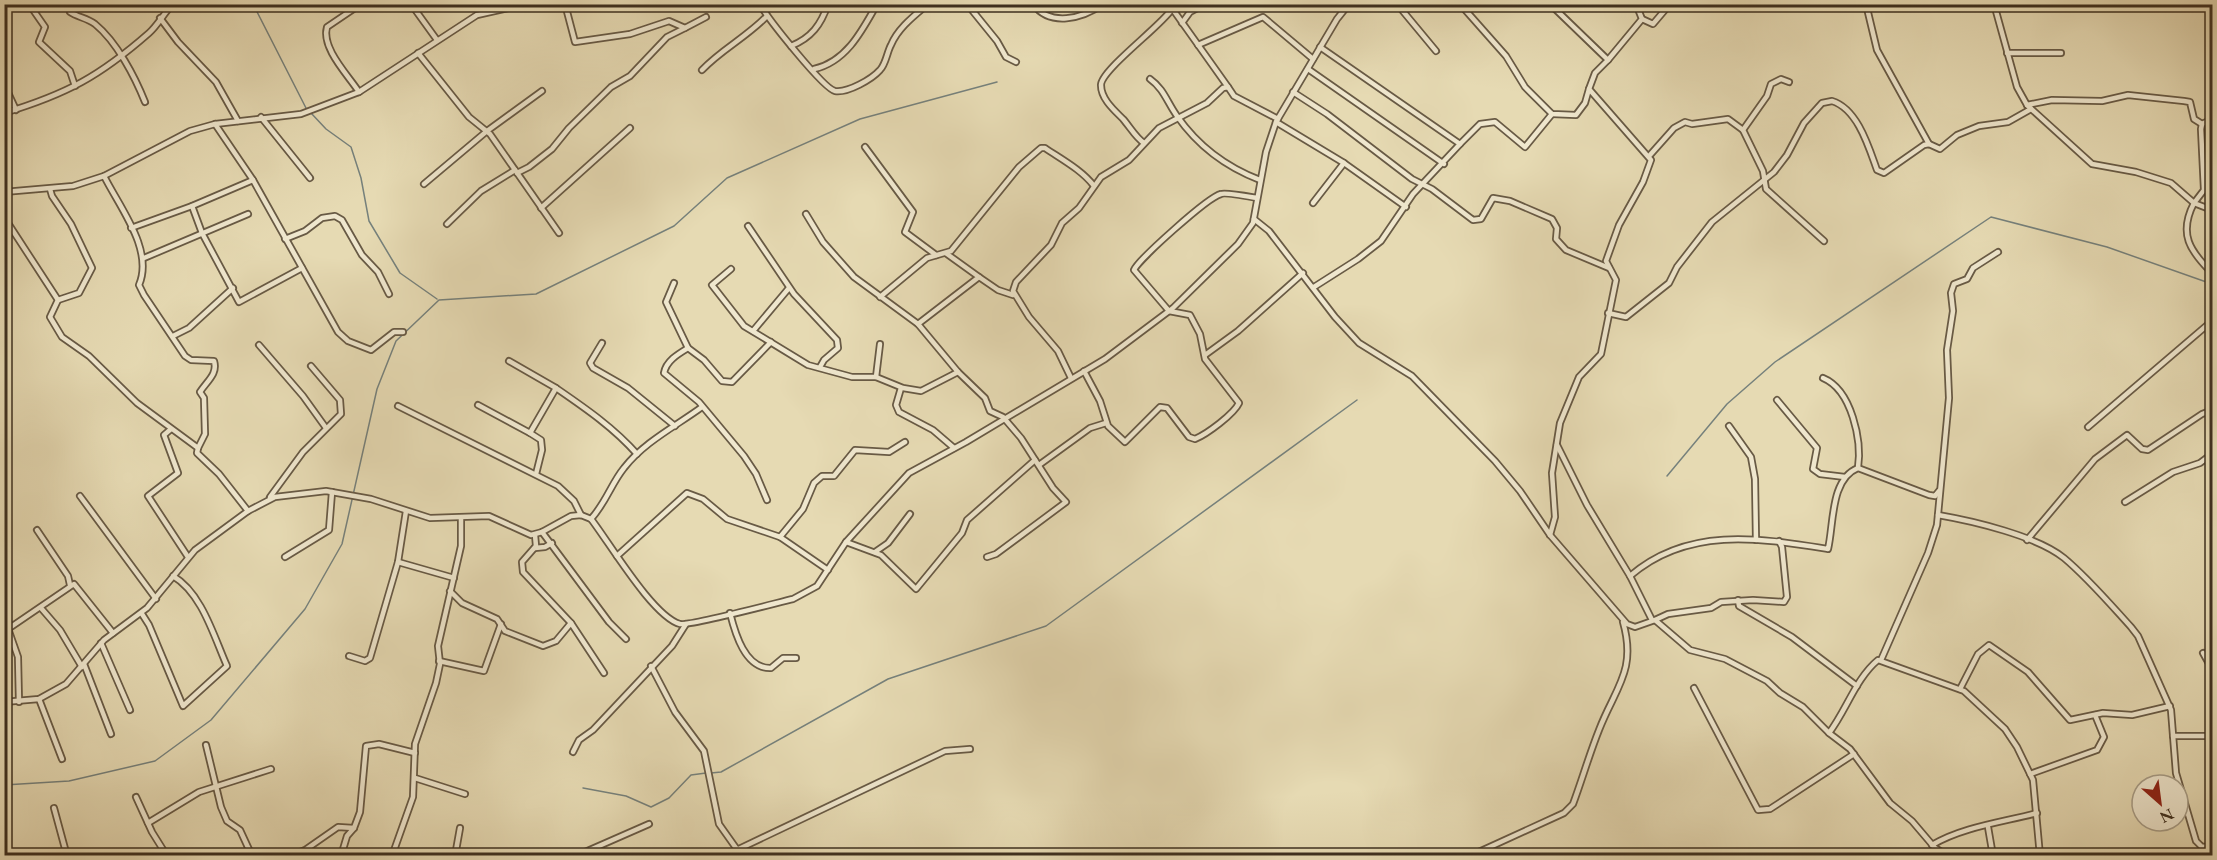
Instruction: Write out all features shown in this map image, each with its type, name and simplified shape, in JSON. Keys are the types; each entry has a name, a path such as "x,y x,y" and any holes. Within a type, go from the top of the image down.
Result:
{"street":[{"path":"29,4 45,27 39,42 70,71 75,86"},
{"path":"4,113 75,86 105,70 150,32 173,4"},
{"path":"411,4 437,40"},
{"path":"4,192 73,186 104,176 183,134 215,124 301,114 359,92 477,15 527,4"},
{"path":"565,4 575,42 630,34 669,21 685,28"},
{"path":"769,4 761,7 767,16 791,46 832,89 854,86 882,69 893,40 910,19 928,4"},
{"path":"791,46 804,40 815,30 828,4"},
{"path":"814,69 825,66 849,49 860,35 877,4"},
{"path":"967,4 997,41 1006,57 1016,62"},
{"path":"1033,4 1039,12 1053,20 1093,11 1103,4"},
{"path":"1182,23 1190,12 1205,4"},
{"path":"4,702 39,699 66,684 101,643 142,614 156,600 188,557 248,511 268,499 301,493 332,492 371,500 430,518 489,516 535,535 571,516 581,515 591,519 627,571 668,619 686,624 793,599 817,586 846,542 909,473 1105,359 1169,311 1238,244 1248,232 1254,219 1260,180 1277,121 1313,59 1349,4"},
{"path":"1397,4 1436,51"},
{"path":"1461,4 1506,56 1525,87 1552,114 1576,115 1585,103 1595,73 1642,19"},
{"path":"1550,4 1608,60"},
{"path":"1636,4 1642,19 1653,24 1670,4"},
{"path":"1881,4 1866,7 1877,50 1929,144 1940,148 1958,135 1979,126 2008,122 2029,107 2052,100 2102,101 2128,95 2184,101 2190,102 2194,119 2202,124"},
{"path":"1994,4 2017,87 2029,107 2092,164 2136,172 2171,183 2194,203 2212,210"},
{"path":"358,5 327,27 326,36 330,47 359,92"},
{"path":"1144,143 1107,102 1101,83 1128,50 1149,33 1170,7 1234,96 1344,163 1406,207"},
{"path":"70,12 93,22 135,75 145,102"},
{"path":"702,70 726,47 743,37 767,16"},
{"path":"447,224 481,191 534,164 552,149 569,128 611,87 630,76 667,37 706,17"},
{"path":"1197,45 1263,17 1313,59"},
{"path":"160,18 178,42 216,82 238,121"},
{"path":"1320,48 1460,144"},
{"path":"418,53 469,117 487,131 559,233"},
{"path":"2007,53 2061,53"},
{"path":"1308,69 1443,164"},
{"path":"1150,79 1164,90 1179,118 1210,154 1239,172 1260,180"},
{"path":"1743,130 1767,96 1771,84 1781,79 1789,82"},
{"path":"4,84 16,110"},
{"path":"1071,378 1058,351 1015,296 1013,287 1052,245 1062,223 1078,208 1101,177 1129,160 1159,128 1207,103 1223,87 1228,87"},
{"path":"1589,89 1650,156"},
{"path":"424,184 487,131 543,91"},
{"path":"1293,92 1328,114 1379,155 1477,221 1481,219 1493,198 1498,197 1552,219 1557,228 1556,239 1566,250 1609,268"},
{"path":"1608,314 1626,317 1664,287 1718,216 1764,182 1787,155 1804,123 1822,103 1836,102 1850,113 1881,173 1914,150 1929,144"},
{"path":"1314,287 1358,259 1381,241 1423,184 1480,124 1495,122 1524,147 1552,114"},
{"path":"261,117 310,178"},
{"path":"1550,535 1555,517 1552,488 1556,444 1564,410 1579,377 1601,354 1616,280 1606,261 1619,225 1647,172 1650,156 1674,128 1685,122 1692,124 1728,119 1743,130 1763,171 1766,189 1824,241"},
{"path":"2202,124 2212,119"},
{"path":"215,124 253,180 338,332 348,342 371,350 394,332 403,332"},
{"path":"2202,124 2200,142 2204,190 2186,219 2188,240 2212,273"},
{"path":"541,208 630,128"},
{"path":"865,147 913,212 905,232 936,255"},
{"path":"947,254 1019,167 1041,148 1045,147 1081,173 1094,186"},
{"path":"1313,203 1344,163"},
{"path":"104,176 144,258 145,269 140,287 185,356 191,360 214,361 216,365 216,372 200,392 204,398 206,434 197,453 219,474 248,511"},
{"path":"131,228 192,206 253,180"},
{"path":"2204,183 2212,183"},
{"path":"50,189 86,252 92,268 79,292 58,300 50,317 55,329 89,356 137,403 198,448"},
{"path":"1084,371 1100,401 1106,423 1114,435 1125,442 1164,407 1191,439 1212,429 1239,403 1209,364 1200,334 1190,315 1169,311 1134,270 1213,197 1226,193 1241,198 1257,198"},
{"path":"192,206 202,233 233,288 236,299 242,302 302,268"},
{"path":"144,258 248,214"},
{"path":"806,214 836,258 854,277 918,324 958,372 985,398 990,411 1004,417 1040,465 1053,488 1066,502 996,554 987,557"},
{"path":"285,239 305,231 321,218 334,216 342,220 362,255 378,272 389,294"},
{"path":"4,217 58,300"},
{"path":"1254,219 1269,231 1335,317 1359,343 1412,376 1460,424 1520,491 1550,535 1623,620 1635,627 1668,614 1711,608 1721,602 1738,600 1784,602 1787,597 1782,547 1779,541"},
{"path":"748,226 789,288 820,324 834,334 838,348 824,360 820,367"},
{"path":"1829,734 1844,712 1857,686 1875,663 1881,660 1928,553 1938,515 1949,398 1947,350 1953,311 1952,288 1957,281 1967,279 1973,268 1998,252"},
{"path":"880,297 927,258 947,254 998,290 1015,296"},
{"path":"731,269 712,286 732,313 753,331 800,361 852,377 876,377 901,388 924,391 958,372"},
{"path":"1205,355 1238,331 1303,273"},
{"path":"918,324 979,277"},
{"path":"674,283 666,303 688,348 704,360 722,381 729,383 771,342"},
{"path":"173,336 189,328 233,288"},
{"path":"753,331 789,288"},
{"path":"2088,427 2212,321"},
{"path":"602,343 590,363 593,368 628,388 675,426"},
{"path":"876,377 880,344"},
{"path":"259,345 303,396 326,428"},
{"path":"688,348 675,356 664,373 699,402 744,456 756,474 767,500"},
{"path":"508,361 520,370 556,388 614,428 637,454"},
{"path":"268,499 303,452 326,428 339,419 342,407 340,400 311,366"},
{"path":"1823,378 1841,394 1852,411 1860,446 1858,468"},
{"path":"530,433 556,388"},
{"path":"901,388 896,405 899,412 933,430 954,448"},
{"path":"1777,400 1817,448 1813,469 1820,474 1845,477"},
{"path":"478,405 541,440 542,450 536,474"},
{"path":"398,406 536,474 567,493 579,507 581,515"},
{"path":"591,519 607,500 621,472 637,454 702,407"},
{"path":"2027,540 2095,459 2127,435 2142,449 2148,450 2202,414 2210,411 2212,414"},
{"path":"1040,465 1090,428 1106,423"},
{"path":"1729,426 1751,458 1755,479 1756,540"},
{"path":"171,429 164,435 178,473 148,496 188,557"},
{"path":"780,537 802,509 814,483 822,476 834,476 855,450 889,452 905,442"},
{"path":"1556,444 1587,505 1654,620 1690,650 1725,659 1767,681 1780,693 1803,707 1829,734 1845,744 1890,803 1912,821 1932,845 1948,855"},
{"path":"2125,502 2173,472 2200,463 2212,454"},
{"path":"846,542 875,552 916,589 963,533 967,520 1035,460"},
{"path":"1858,468 1923,493 1935,496 1939,491"},
{"path":"1630,576 1692,542 1779,541 1828,549 1838,493 1845,477 1858,468"},
{"path":"285,557 329,530 332,492"},
{"path":"617,556 687,493 703,499 727,519 750,529 780,537 828,570"},
{"path":"80,496 156,600"},
{"path":"349,656 365,661 370,658 398,562 406,511"},
{"path":"875,552 888,543 910,514"},
{"path":"1938,515 1973,522 2027,540 2063,557 2131,627 2170,706 2176,773 2196,842 2202,847 2212,846"},
{"path":"392,855 413,797 417,735 434,693 439,660 438,646 462,539 461,518"},
{"path":"37,530 68,576 70,585"},
{"path":"542,532 609,622 626,639"},
{"path":"535,535 535,548 522,562 523,572 571,623 604,673"},
{"path":"535,548 545,548 552,543"},
{"path":"398,562 454,578"},
{"path":"142,614 149,625 183,706 227,666 194,597 181,580 173,576"},
{"path":"8,629 41,608 70,585 77,586 113,633"},
{"path":"450,591 462,603 497,619 505,631 546,646 556,640 571,623"},
{"path":"4,602 8,595"},
{"path":"1738,600 1739,606 1791,637 1857,686"},
{"path":"41,608 60,630 83,666 111,734"},
{"path":"730,614 738,643 759,665 771,668 783,658 796,658"},
{"path":"5,617 18,657 20,702"},
{"path":"1470,855 1564,813 1573,804 1599,728 1628,661 1628,639 1623,620"},
{"path":"439,660 484,671 501,624"},
{"path":"573,752 579,740 593,730 672,646 686,624"},
{"path":"101,643 130,710"},
{"path":"1959,689 1978,654 1989,645 2028,672 2044,688 2065,718 2076,721 2095,715 2132,715 2170,706"},
{"path":"2203,652 2212,669"},
{"path":"1881,660 1959,689 2005,729 2031,774 2040,855"},
{"path":"651,666 675,712 704,751 709,762 710,788 719,824 736,848 746,855"},
{"path":"1694,688 1758,810 1770,809 1854,754"},
{"path":"39,699 62,759"},
{"path":"2031,774 2097,750 2104,737 2095,715"},
{"path":"2173,736 2212,736"},
{"path":"341,855 347,836 354,828 360,812 366,746 379,744 415,753"},
{"path":"206,745 227,821 240,830 252,855"},
{"path":"724,855 945,751 970,749"},
{"path":"148,823 200,792 271,769"},
{"path":"415,778 465,794"},
{"path":"136,797 167,855"},
{"path":"54,808 67,855"},
{"path":"1932,845 1947,836 2037,813"},
{"path":"576,855 649,824"},
{"path":"290,855 305,850 338,827 354,828"},
{"path":"1988,827 1993,855"},
{"path":"455,855 460,828"}],"waterway":[{"path":"253,4 307,110"},
{"path":"4,785 69,781 155,761 211,720 305,609 342,544 377,389 396,341 439,300 536,294 674,226 727,178 860,119 997,82"},
{"path":"311,113 326,129 351,147 361,178 369,221 400,273 437,299"},
{"path":"1667,476 1727,404 1775,362 1991,217 2107,247 2212,284"},
{"path":"711,773 721,772 888,679 1046,626 1357,400"},
{"path":"583,788 626,796 651,807 669,798 691,775 706,773"}]}
